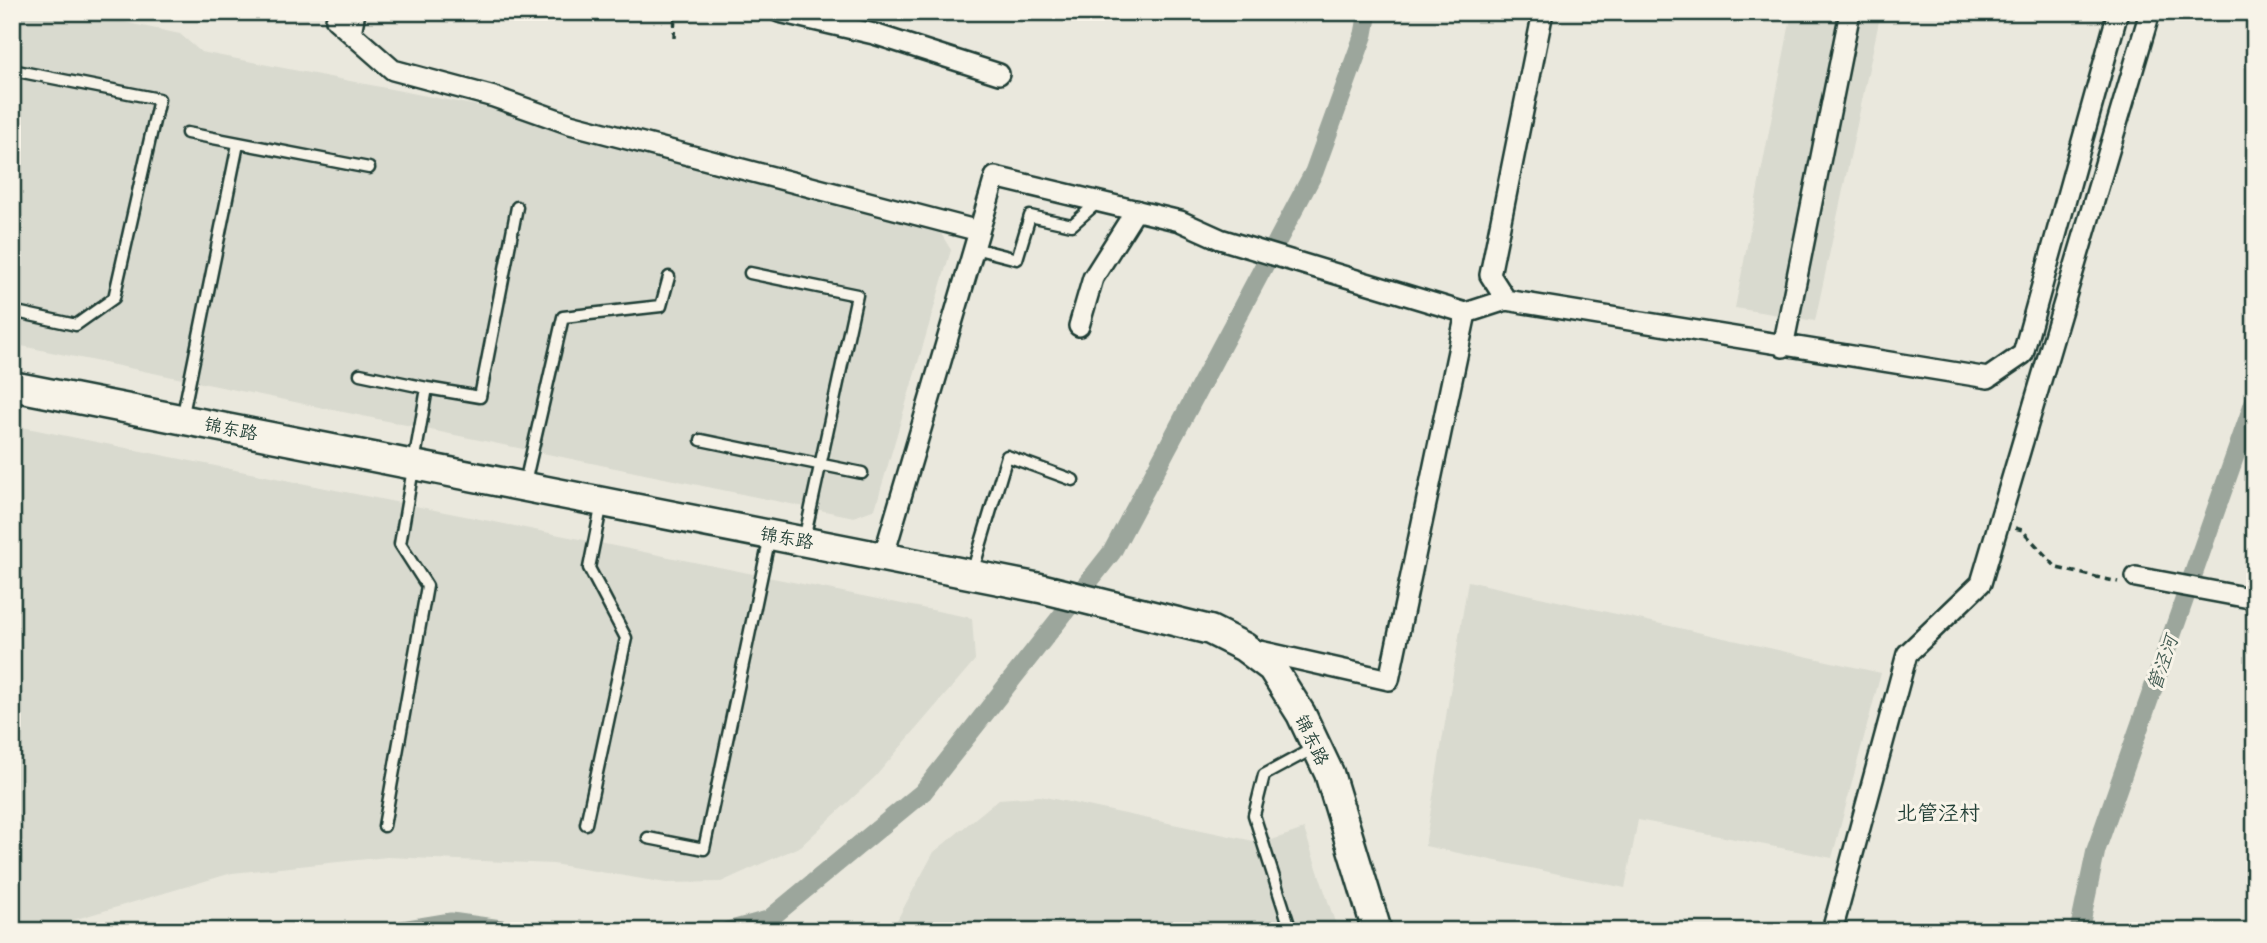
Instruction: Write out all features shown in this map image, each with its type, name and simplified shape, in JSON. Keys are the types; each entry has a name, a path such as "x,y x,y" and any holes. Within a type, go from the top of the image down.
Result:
{"main road":[{"name":"锦东路","path":"12,386 1040,588 1210,630 1244,647 1272,668 1316,746 1329,773 1377,931"}],"street":[{"path":"351,33 355,12"},
{"path":"779,12 874,34 999,74"},
{"path":"1506,300 1490,275 1543,12"},
{"path":"1783,347 1850,12"},
{"path":"883,558 995,177 1180,221 1247,247 1466,313 1506,300 1783,347 1988,378 2023,354 2118,12"},
{"path":"1832,931 1907,654 1981,583 2150,12"},
{"path":"335,20 393,70 494,97 570,124 977,240"},
{"path":"1079,326 1093,278 1136,211"},
{"path":"1244,647 1389,680 1466,313"},
{"path":"2136,577 2255,599"}],"lane":[{"path":"12,70 159,99 114,298 76,325 12,311"},
{"path":"187,133 369,168"},
{"path":"182,419 238,144"},
{"path":"977,240 1017,259 1030,216 1072,225 1098,201"},
{"path":"360,374 480,397 517,207"},
{"path":"750,273 857,295 804,541"},
{"path":"524,487 563,317 661,306 669,277"},
{"path":"384,826 427,586 400,544 427,388"},
{"path":"701,440 862,473"},
{"path":"972,575 1007,456 1073,480"},
{"path":"586,824 626,638 589,568 602,502"},
{"path":"648,838 704,849 770,536"},
{"path":"1291,931 1254,815 1264,775 1316,746"}],"path":[{"path":"674,38 675,12"},
{"path":"1999,524 2022,530 2057,568 2123,583 2136,577"}],"shaded area":[{"path":"12,12 77,12 180,34 201,52 570,124 932,219 951,250 875,509 854,517 12,344"},
{"path":"1792,12 1881,12 1815,321 1735,308"},
{"path":"12,425 972,618 975,660 875,777 801,846 721,882 666,883 553,864 387,857 232,873 36,931 12,931"},
{"path":"1468,581 1881,673 1832,858 1638,820 1625,888 1425,846"},
{"path":"1040,796 1263,843 1304,829 1338,931 891,931 934,852 999,799"}],"waterway":[{"path":"728,931 768,920 923,792 1112,552 1314,172 1364,34 1368,12"},
{"name":"管泾河","path":"2079,931 2096,850 2255,399"},
{"path":"396,931 451,922 515,931"}],"district":[{"name":"北管泾村","path":"1938,813"}]}
